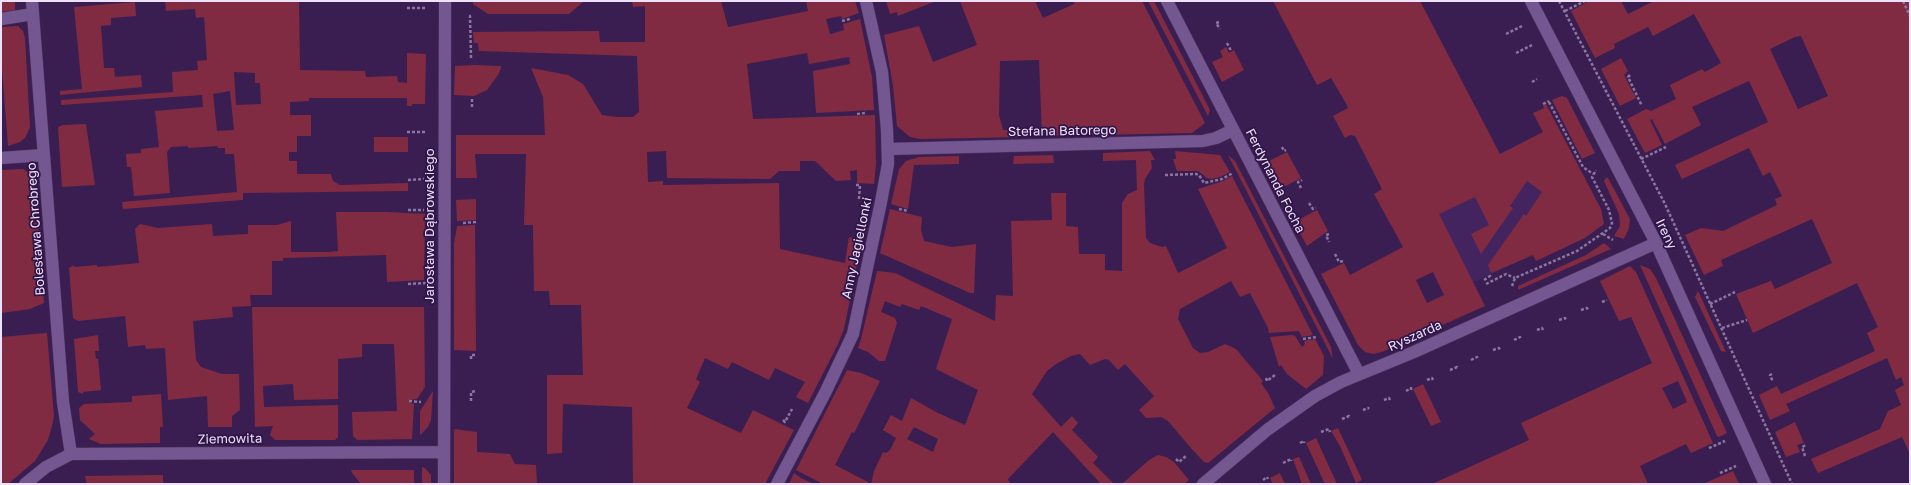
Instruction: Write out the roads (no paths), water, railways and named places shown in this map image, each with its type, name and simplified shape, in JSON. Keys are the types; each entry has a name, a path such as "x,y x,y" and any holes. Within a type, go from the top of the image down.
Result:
{"street":[{"name":"Bolesława Chrobrego","path":"32,1 48,222 64,408 71,454"},
{"name":"Jarosława Dąbrowskiego","path":"444,484 445,1"},
{"name":"Anny Jagiellonki","path":"777,484 825,393 853,334 881,202 888,148 882,72 866,1"},
{"name":"Ferdynanda Focha","path":"1167,1 1359,374"},
{"name":"Ireny","path":"1531,1 1656,243 1765,484"},
{"path":"1,19 33,14"},
{"name":"Stefana Batorego","path":"888,148 1203,142 1233,130"},
{"path":"1,158 44,155"},
{"name":"Ryszarda","path":"1203,484 1287,414 1315,396 1359,374 1414,352 1656,243"},
{"name":"Ziemowita","path":"25,484 46,467 71,454 444,452"}]}
